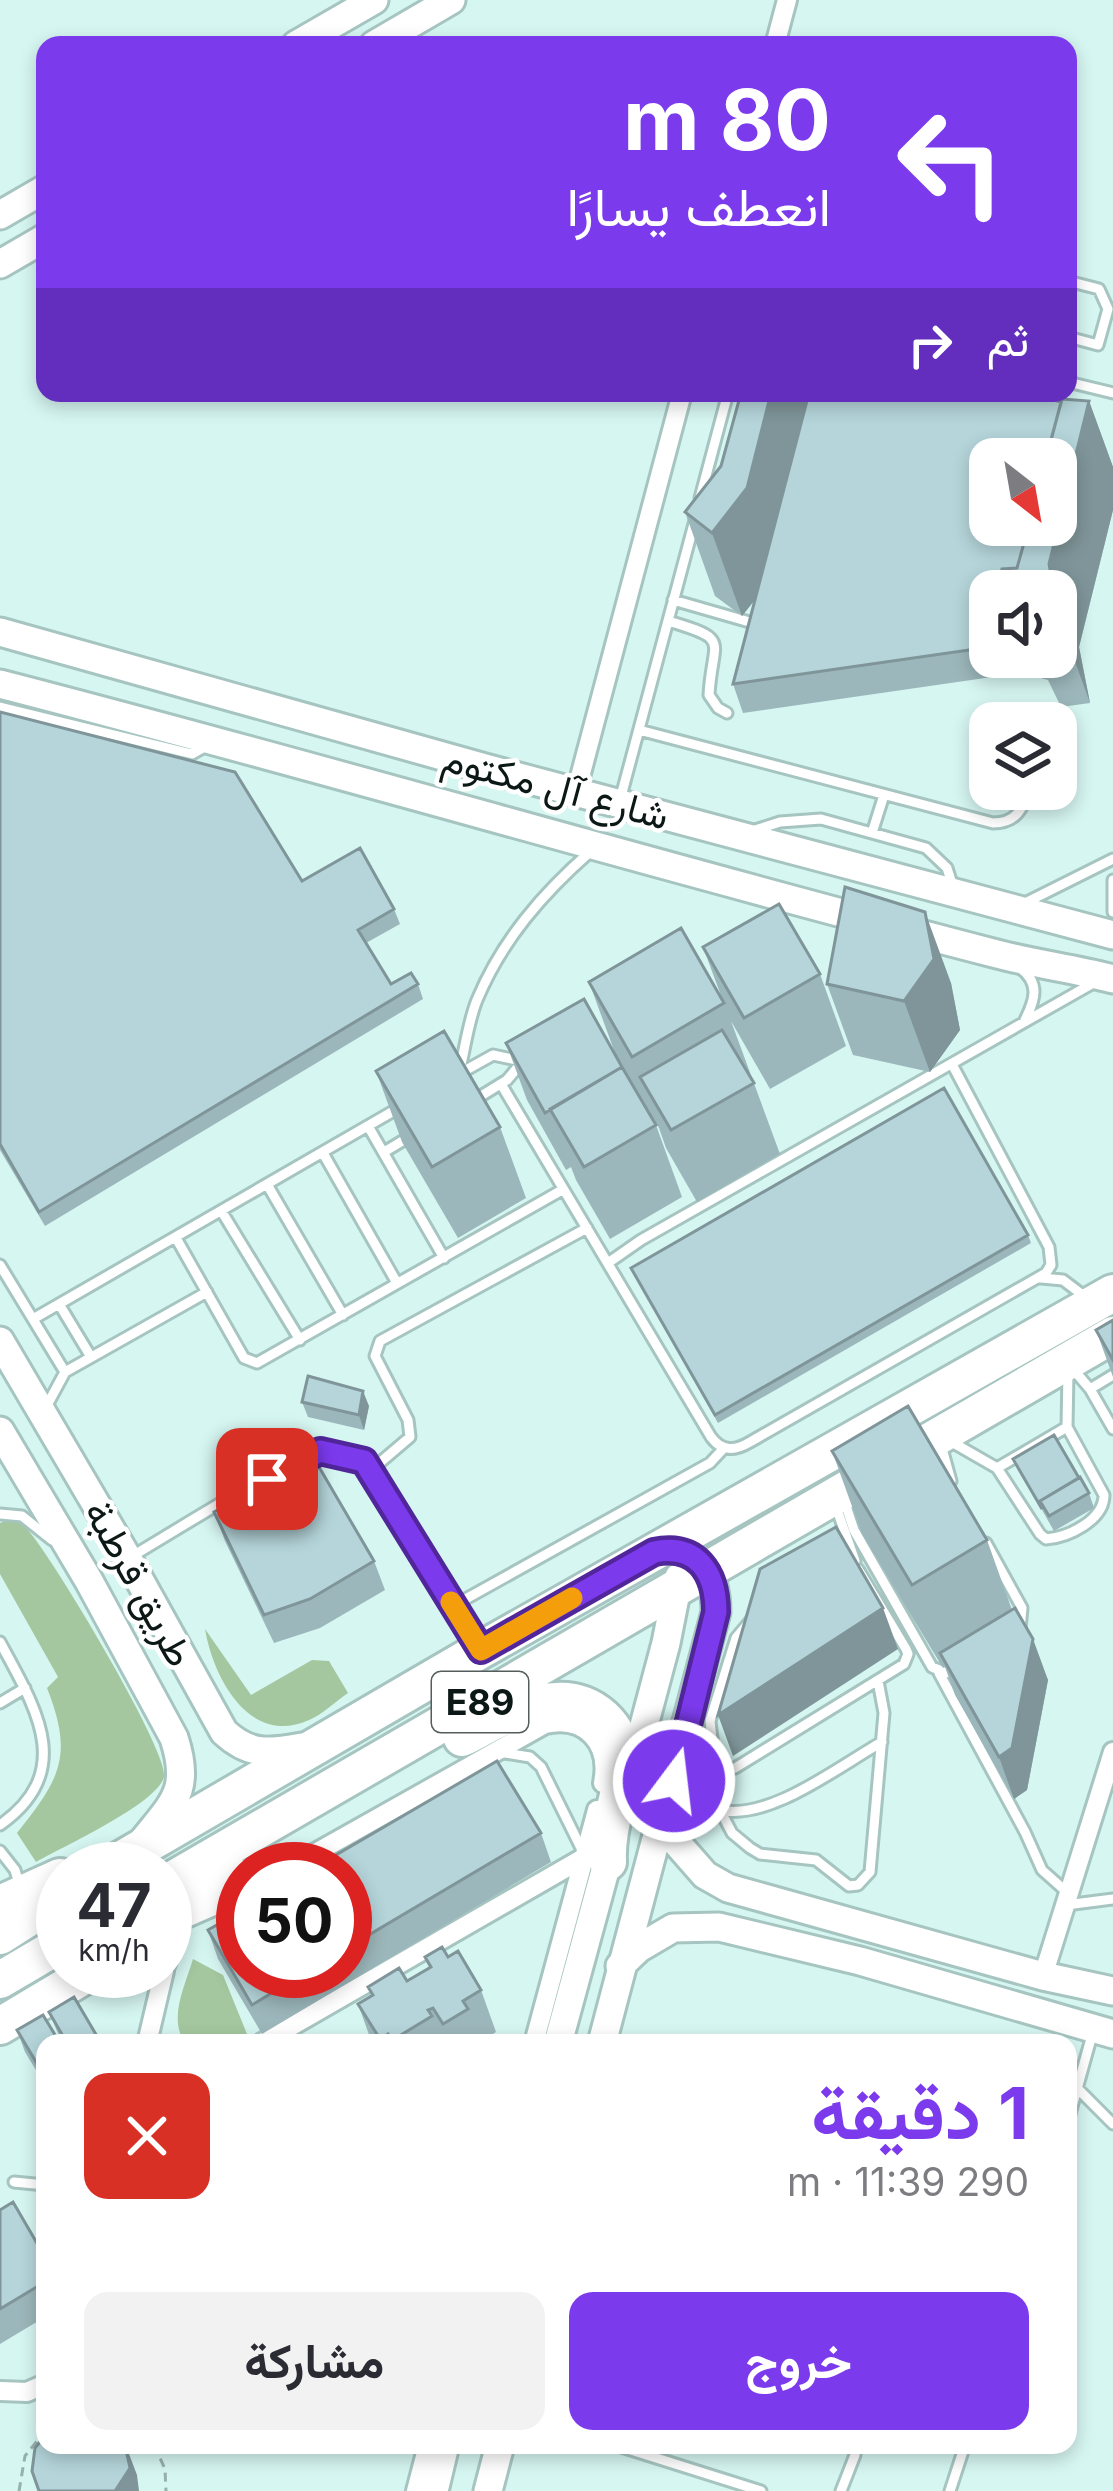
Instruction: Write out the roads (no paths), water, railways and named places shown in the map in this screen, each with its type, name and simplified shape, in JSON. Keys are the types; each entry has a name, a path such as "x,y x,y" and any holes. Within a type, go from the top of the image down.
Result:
{"highway":[{"name":"E89","path":"150,1842 619,1572 681,1566 748,1547 795,1526 839,1494 1064,1362 1105,1311"},
{"name":"E89","path":"192,1894 217,1876 230,1846 340,1782 681,1566 707,1522 990,1363 1105,1311"},
{"path":"748,1547 728,1549 723,1531 962,1389 990,1363"},
{"path":"340,1782 412,1724 640,1593 644,1584 640,1576 634,1571 619,1572"},
{"path":"283,1815 373,1782 524,1707 573,1702 600,1713 611,1725 624,1758 597,1860"},
{"path":"0,1936 36,1913"},
{"path":"0,1980 36,1959"},
{"path":"0,2026 47,1998"}],"main road":[{"path":"312,36 374,0"},
{"path":"389,36 451,0"},
{"path":"0,215 36,194"},
{"path":"0,264 36,243"},
{"name":"شارع آل مكتوم","path":"0,632 485,768 1113,935"},
{"name":"شارع آل مكتوم","path":"0,684 260,751 762,897 1109,978"},
{"path":"260,751 253,732 270,722 430,767 485,768"},
{"name":"طريق قرطبة","path":"0,1341 231,1739 250,1751 267,1754 325,1742"},
{"name":"طريق قرطبة","path":"0,1431 87,1577 181,1758 182,1786 134,1842"},
{"path":"87,1577 128,1559"},
{"path":"560,2034 597,1860 681,1566 715,1585 714,1625 604,2034"},
{"path":"662,1826 685,1857 728,1888 1042,1976 1113,1991"},
{"path":"620,1966 673,1928 719,1927 872,1965 1103,2032"},
{"path":"872,1965 862,1945 874,1935 891,1935"},
{"path":"434,2491 444,2454"},
{"path":"488,2491 498,2454"}],"street":[{"path":"778,36 788,0"},
{"path":"576,792 680,402"},
{"path":"335,1842 551,1722 575,1724 592,1734 605,1756 597,1860 537,2034"},
{"path":"1042,1976 1113,1752"},
{"path":"278,2034 544,1882 597,1860"},
{"path":"149,2033 156,1998"},
{"path":"0,2391 36,2388"},
{"path":"416,2491 426,2454"}],"lane":[{"path":"1077,283 1104,295 1108,315 1098,345"},
{"path":"1077,339 1113,349"},
{"path":"1077,384 1113,393"},
{"path":"619,804 726,402"},
{"path":"699,504 719,500"},
{"path":"674,600 752,623"},
{"path":"668,621 705,632 715,642 710,695 727,712"},
{"path":"0,707 150,750 191,754 217,740"},
{"path":"0,719 30,724 42,718"},
{"path":"639,730 1000,824 1021,810"},
{"path":"872,833 884,795"},
{"path":"742,836 801,819 821,819 872,833 926,848 938,856 955,895"},
{"path":"459,1074 476,1002 516,928 554,883 595,847"},
{"path":"1004,908 1044,896 1113,859"},
{"path":"1113,880 1113,912"},
{"path":"1002,956 1026,972 1035,988 1035,999 1022,1025"},
{"path":"608,1263 640,1240 1109,978"},
{"path":"462,1106 501,1084 522,1062 543,1050"},
{"path":"442,1083 494,1055 522,1062"},
{"path":"501,1084 711,1437 724,1448 739,1449 1039,1278 1051,1265 1049,1247 953,1066"},
{"path":"33,1319 409,1102"},
{"path":"368,1126 445,1258"},
{"path":"384,1152 423,1130"},
{"path":"323,1153 397,1283"},
{"path":"268,1186 343,1315"},
{"path":"176,1238 250,1362 257,1363 562,1190"},
{"path":"222,1212 300,1340"},
{"path":"370,1471 410,1437 408,1420 375,1356 380,1341 587,1228"},
{"path":"0,1265 65,1372"},
{"path":"1039,1278 1063,1280 1105,1311"},
{"path":"42,1413 65,1372 207,1292"},
{"path":"59,1304 91,1357"},
{"path":"1064,1362 1090,1389 1113,1429"},
{"path":"941,1434 997,1468 1046,1539 1060,1538 1097,1516 1105,1505 1067,1427 1070,1380 1064,1362"},
{"path":"1090,1389 1113,1376"},
{"path":"997,1468 1067,1427"},
{"path":"941,1434 947,1474 958,1493"},
{"path":"454,1606 710,1463 724,1448"},
{"path":"128,1559 320,1451 364,1461 481,1650"},
{"path":"251,1452 267,1479"},
{"path":"1064,1462 1080,1453"},
{"path":"929,1485 947,1474"},
{"path":"1076,1484 1092,1474"},
{"path":"1016,1491 1032,1481"},
{"path":"839,1494 854,1530 938,1672 1042,1870 1067,1899 1113,1899"},
{"path":"677,1764 718,1772 735,1768 904,1664 908,1654 855,1569 844,1537 839,1494"},
{"path":"1028,1512 1044,1502"},
{"path":"0,1514 22,1516 35,1524 87,1577"},
{"path":"844,1537 873,1519"},
{"path":"980,1531 1022,1608 1023,1623 1013,1635"},
{"path":"759,1614 740,1631 710,1721 720,1810 732,1833 749,1848 760,1854 816,1860 841,1883 858,1885 870,1872 882,1742 883,1699 878,1681"},
{"path":"0,1642 43,1734 44,1764 27,1803 0,1825"},
{"path":"938,1672 946,1673 973,1658"},
{"path":"0,1703 25,1688"},
{"path":"720,1810 747,1812 775,1803 882,1742"},
{"path":"494,1753 518,1753 541,1767 597,1860"},
{"path":"0,1850 15,1870 10,1899"},
{"path":"1103,2032 1078,2090 1113,2124"},
{"path":"14,2182 36,2184"},
{"path":"643,2454 760,2491"},
{"path":"950,2491 962,2454"},
{"path":"841,2491 855,2455"}]}
